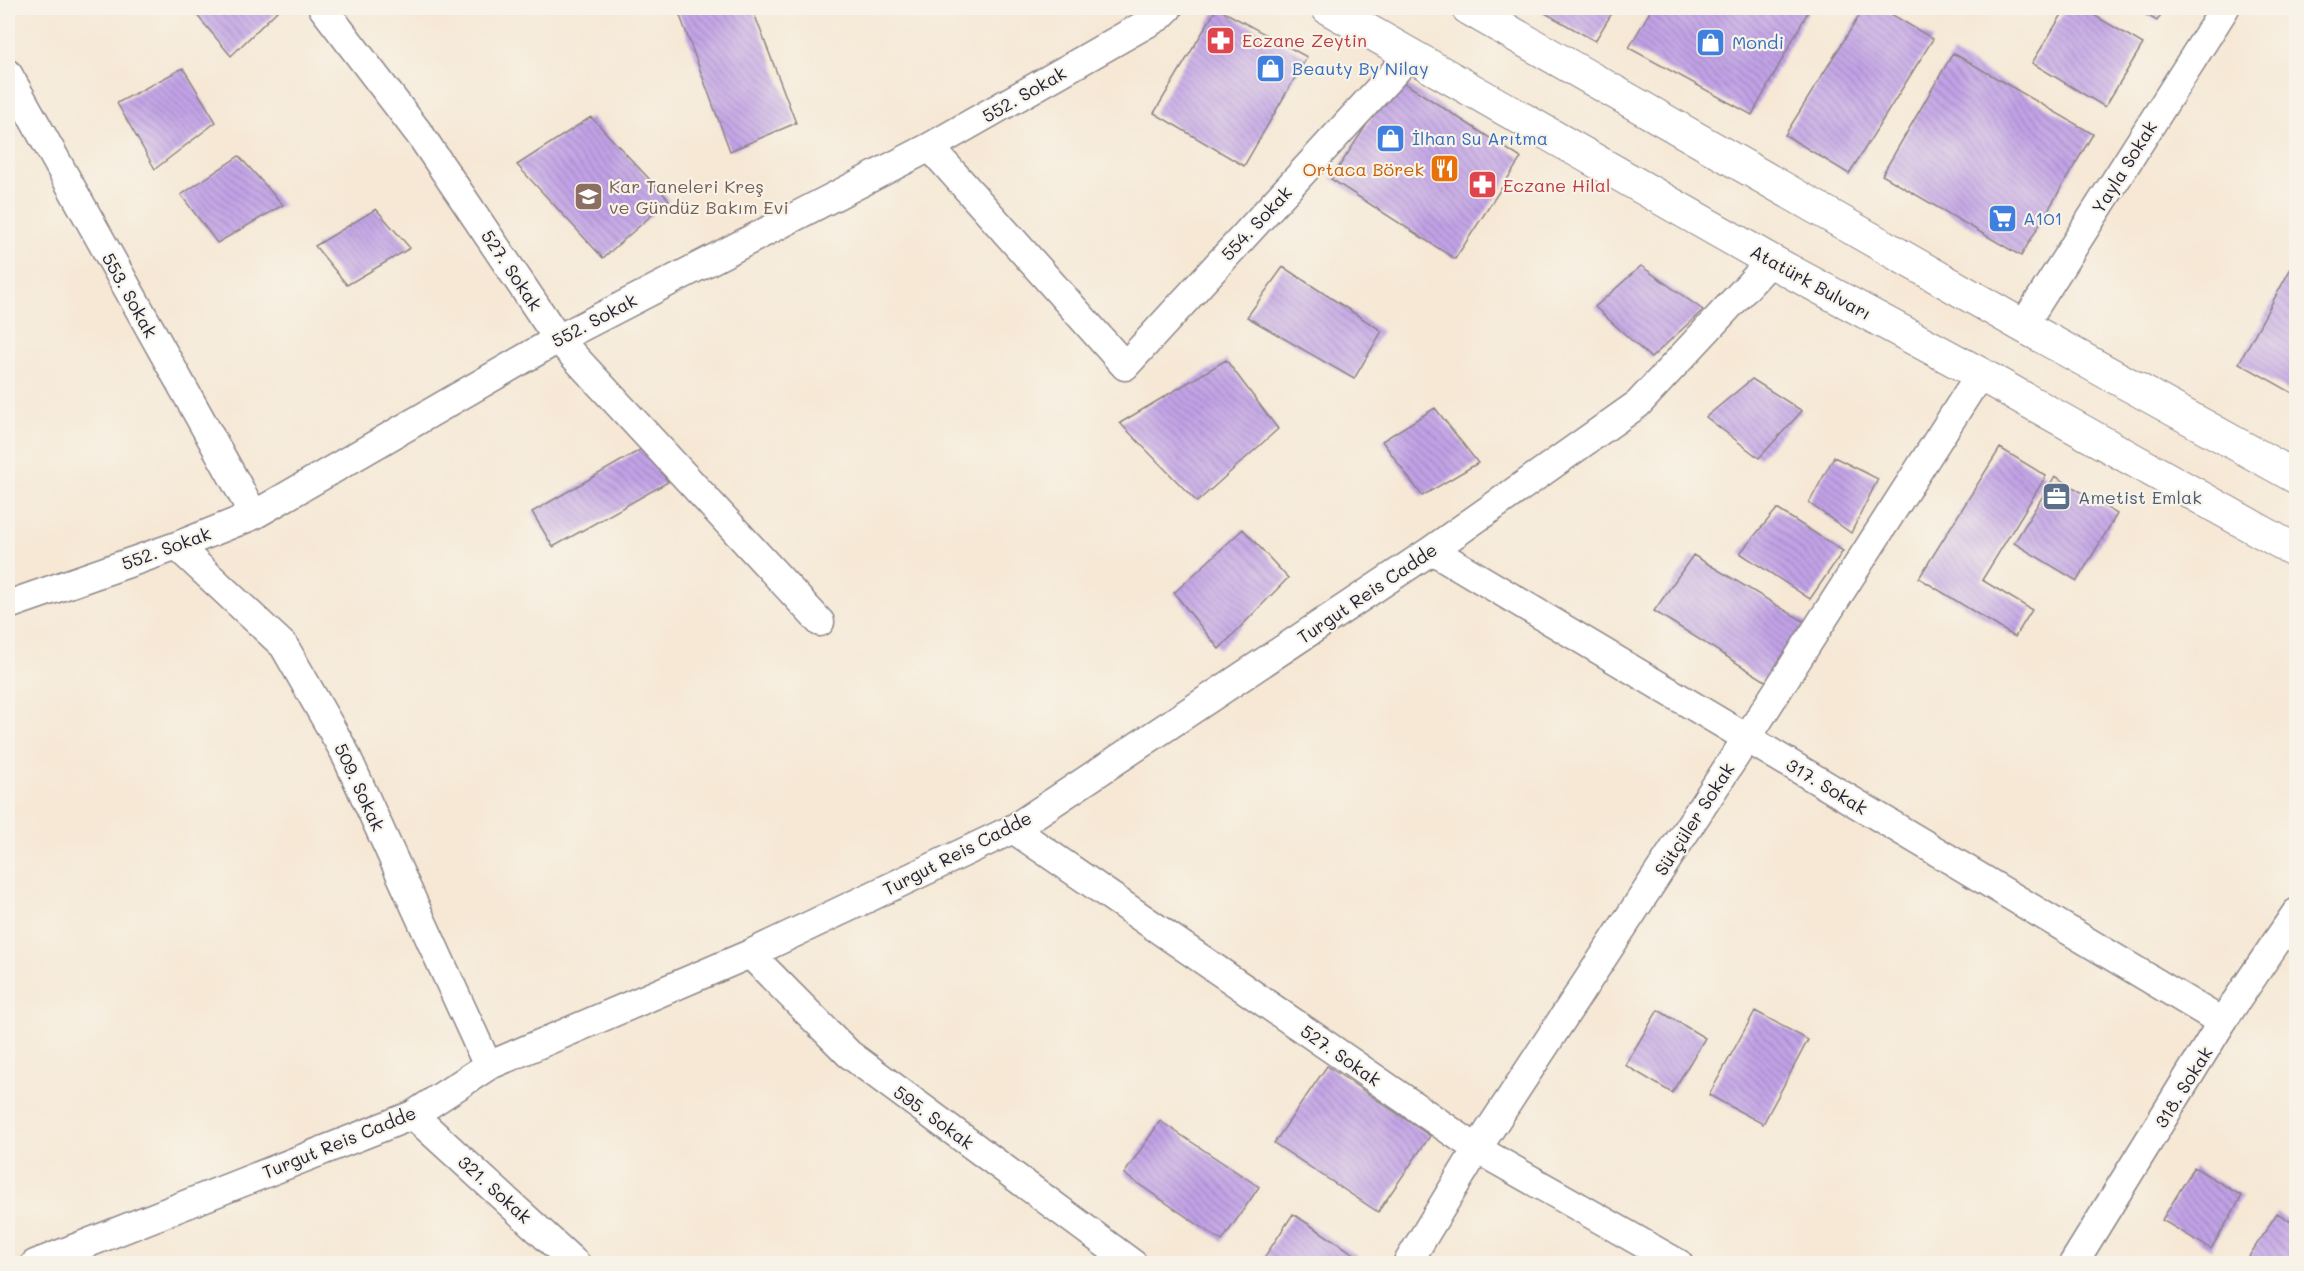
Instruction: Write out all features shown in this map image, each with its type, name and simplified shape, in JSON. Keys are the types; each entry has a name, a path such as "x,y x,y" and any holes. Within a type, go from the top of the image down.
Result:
{"main road":[{"name":"Atatürk Bulvarı","path":"1328,8 1771,261 1980,374 2296,551"},
{"path":"1468,8 2023,326 2296,477"}],"street":[{"name":"527. Sokak","path":"323,8 421,136 558,339 820,622"},
{"name":"552. Sokak","path":"8,605 177,546 254,514 558,339 930,147 1160,16 1168,8"},
{"name":"Yayla Sokak","path":"2023,326 2225,8"},
{"name":"554. Sokak","path":"930,147 1125,366 1411,54"},
{"name":"553. Sokak","path":"8,74 254,514"},
{"name":"Turgut Reis Cadde","path":"35,1263 413,1115 488,1066 750,954 1013,829 1432,550 1638,404 1771,261"},
{"name":"Sütçüler Sokak","path":"1407,1263 1477,1149 1747,738 1980,374"},
{"name":"509. Sokak","path":"177,546 284,646 344,751 488,1066"},
{"name":"317. Sokak","path":"1432,550 2222,1022"},
{"name":"527. Sokak","path":"1013,829 1477,1149 1680,1263"},
{"name":"318. Sokak","path":"2073,1263 2222,1022 2296,913"},
{"name":"595. Sokak","path":"750,954 849,1054 1132,1263"},
{"name":"321. Sokak","path":"413,1115 576,1263"}],"building":[{"path":"191,8 280,8 231,56"},
{"path":"692,8 752,8 796,123 730,151 679,13"},
{"path":"1217,8 1307,57 1244,166 1154,113"},
{"path":"1536,8 1615,8 1595,41"},
{"path":"1652,8 1810,8 1752,115 1629,48"},
{"path":"1864,8 1881,8 1933,39 1849,174 1785,135"},
{"path":"2066,8 2082,8 2143,44 2105,107 2032,63"},
{"path":"2134,8 2165,8 2157,21"},
{"path":"1953,53 2093,134 2021,256 1882,175"},
{"path":"183,68 216,122 155,169 117,103"},
{"path":"1397,78 1521,158 1455,259 1331,179"},
{"path":"591,117 669,200 603,258 517,165"},
{"path":"239,156 283,205 217,243 181,195"},
{"path":"376,209 410,248 347,285 315,246"},
{"path":"2296,259 2296,395 2239,363"},
{"path":"1641,266 1703,310 1651,358 1595,307"},
{"path":"1283,267 1382,331 1354,379 1247,317"},
{"path":"1226,360 1278,429 1197,502 1120,423"},
{"path":"1752,379 1802,411 1759,458 1706,417"},
{"path":"1435,408 1478,463 1422,496 1382,441"},
{"path":"645,447 668,482 553,547 532,512"},
{"path":"2000,448 2046,476 1982,580 2032,610 2015,637 1919,578"},
{"path":"1834,457 1878,479 1851,533 1809,503"},
{"path":"2055,476 2117,514 2077,581 2014,543"},
{"path":"1777,509 1843,551 1810,599 1740,553"},
{"path":"1243,529 1288,578 1219,649 1174,593"},
{"path":"1693,555 1808,624 1767,682 1654,611"},
{"path":"1658,1010 1705,1038 1672,1093 1625,1065"},
{"path":"1755,1011 1808,1040 1763,1124 1709,1095"},
{"path":"1327,1066 1430,1136 1378,1212 1274,1143"},
{"path":"1160,1121 1259,1187 1222,1241 1124,1174"},
{"path":"2194,1167 2242,1196 2211,1249 2162,1220"},
{"path":"2277,1213 2296,1225 2296,1264 2244,1264"},
{"path":"1293,1214 1359,1257 1355,1264 1260,1264"}],"place":[{"name":"Eczane Zeytin","path":"1221,40"},
{"name":"Mondi","path":"1711,42"},
{"name":"Beauty By Nilay","path":"1271,68"},
{"name":"İlhan Su Arıtma","path":"1391,138"},
{"name":"Ortaca Börek","path":"1445,169"},
{"name":"Eczane Hilal","path":"1482,185"},
{"name":"Kar Taneleri Kreş ve Gündüz Bakım Evi","path":"588,196"},
{"name":"A101","path":"2002,218"},
{"name":"Ametist Emlak","path":"2057,497"}]}
